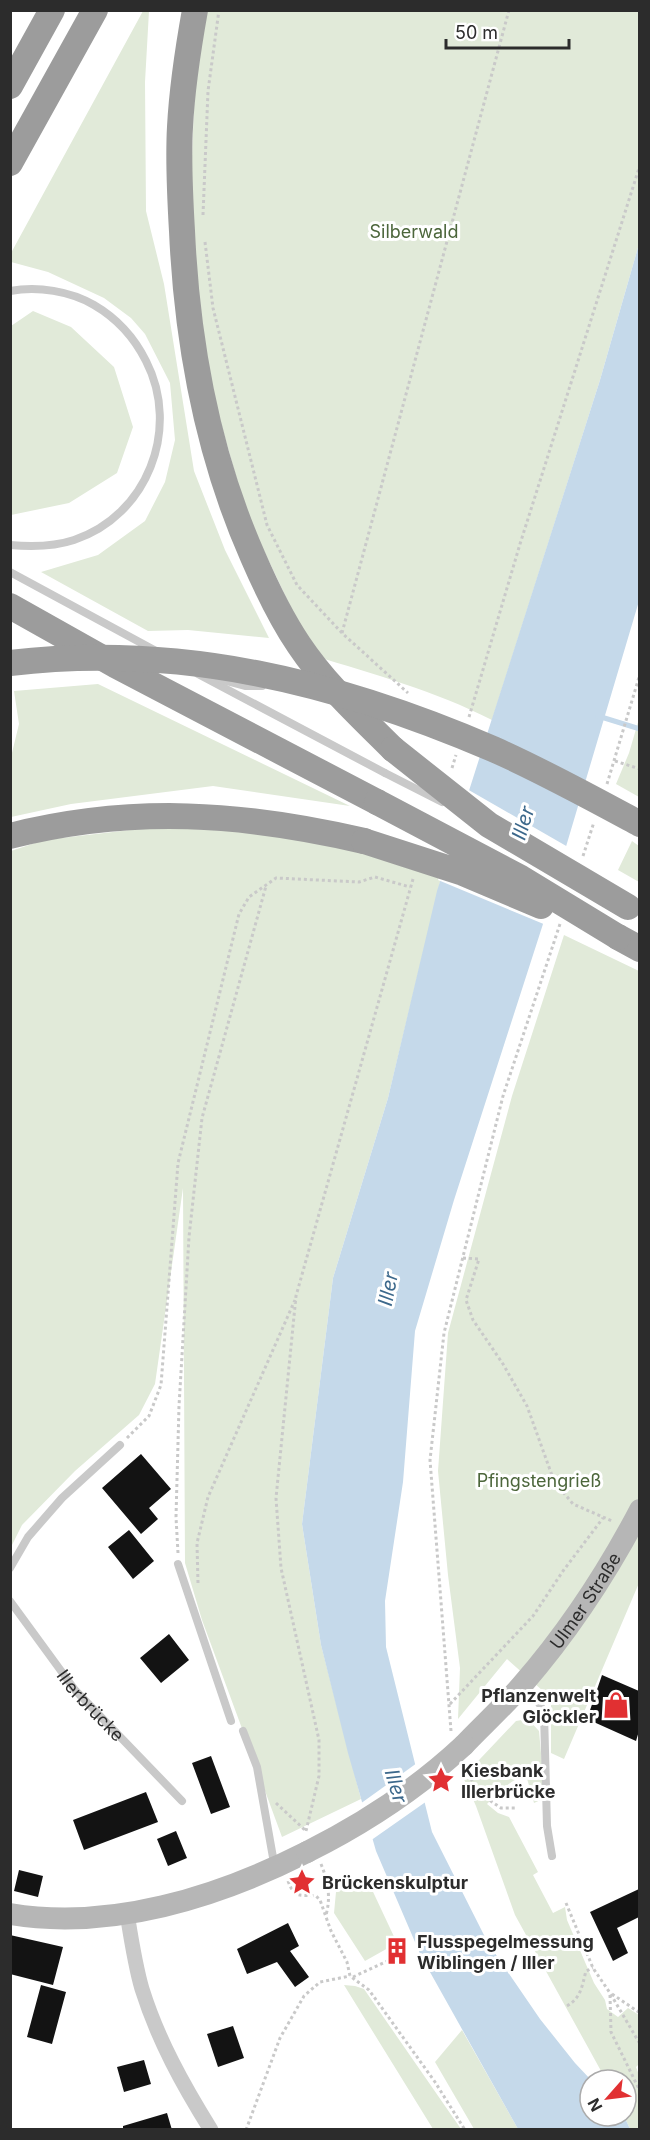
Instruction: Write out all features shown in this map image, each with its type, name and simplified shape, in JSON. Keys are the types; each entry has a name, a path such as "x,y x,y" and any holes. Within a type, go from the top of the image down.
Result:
{"highway":[{"path":"10,86 52,10"},
{"path":"10,163 95,10"},
{"path":"195,10 186,64 180,128 180,200 185,290 196,373 226,490 241,530 280,613 299,645 327,682 351,707 389,761 489,825 634,910"},
{"path":"10,606 116,665 520,878 628,943"},
{"path":"10,663 44,659 144,658 191,662 301,682 375,704 494,750 639,824"},
{"path":"10,836 106,819 139,816 209,816 292,826 364,842 463,873 628,943"}],"main road":[{"name":"Ulmer Straße","path":"311,1846 375,1815 417,1786 464,1745 521,1686 568,1627 610,1566 635,1519"},
{"path":"10,1914 66,1919 127,1912 281,1874 311,1846"}],"street":[{"path":"127,1912 142,1988 162,2042 178,2076 211,2130"}],"lane":[{"path":"10,291 43,290 66,293 89,302 118,322 132,337 150,368 156,384 161,415 160,439 148,475 132,500 117,515 74,540 33,547 10,545"},
{"path":"10,572 190,669 389,761"},
{"path":"190,669 245,686 277,687 307,692 351,707"},
{"path":"10,1568 28,1537 62,1498 120,1445"},
{"path":"178,1564 231,1721"},
{"name":"Illerbrücke","path":"10,1601 75,1690 182,1801"},
{"path":"521,1686 539,1704 544,1713 547,1826 552,1856"},
{"path":"243,1731 257,1767 281,1874"}],"path":[{"path":"203,225 208,91 219,10"},
{"path":"342,633 509,10"},
{"path":"470,713 520,544 639,165"},
{"path":"205,237 213,308 267,525 297,585 342,633 410,695"},
{"path":"603,794 615,761 639,674"},
{"path":"615,761 639,769"},
{"path":"581,861 596,817"},
{"path":"120,1445 149,1416 161,1386 178,1163 239,914 249,897 276,878 359,882 375,877 410,887 296,1296 208,1497 197,1543 198,1588"},
{"path":"178,1564 176,1517 179,1406 189,1237 202,1118 267,884"},
{"path":"563,917 503,1096 444,1333 430,1460 450,1704 533,1616 603,1518"},
{"path":"463,1258 479,1258 466,1300 473,1320 503,1364 527,1406 554,1481 573,1504 603,1518 635,1519"},
{"path":"296,1296 276,1498 281,1568 319,1740 319,1776 311,1846"},
{"path":"262,1791 311,1846 328,1888 329,1902 326,1915"},
{"path":"281,1874 295,1894 301,1897 316,1896 347,1962 351,1977 369,1990 435,2082 465,2130"},
{"path":"567,1903 592,1968 610,1993 639,2044"},
{"path":"246,2130 280,2038 304,1996 320,1982 351,1977 394,1958"},
{"path":"567,2006 580,1994 586,1971 592,1968"},
{"path":"610,1993 639,2013"},
{"path":"610,1993 611,2032 639,2091"}],"green space":[{"path":"143,11 149,11 145,82 146,211 164,284 194,471 225,550 269,638 188,630 148,631 41,572 98,555 145,521 165,482 175,440 170,383 145,334 131,318 104,298 48,272 11,262 11,253"},
{"name":"Silberwald","path":"207,11 639,11 639,244 600,380 492,720 426,692 314,656 247,515 211,388 195,287 191,181 195,80"},
{"path":"33,311 71,327 114,367 133,427 117,473 69,503 11,515 11,326"},
{"path":"98,684 350,806 213,786 71,804 11,817 11,757 19,724 14,691"},
{"path":"639,719 640,797 616,784 629,753"},
{"path":"156,827 269,833 347,847 441,878 388,1098 333,1278 302,1524 321,1645 361,1799 282,1837 202,1620 185,1563 183,1188 155,1384 139,1415 75,1471 22,1525 11,1547 11,851 44,840"},
{"path":"632,841 639,846 639,882 618,870"},
{"name":"Pfingstengrieß","path":"564,935 639,971 639,1583 564,1759 551,1753 551,1705 543,1691 507,1659 458,1719 460,1668 438,1471 448,1333 512,1096"},
{"path":"528,1719 539,1731 545,1798 534,1803 526,1775 510,1783 487,1804 498,1813 509,1817 538,1872 533,1875 553,1913 565,1907 567,1920 594,1983 605,2000 607,2009 618,2017 628,2008 639,2015 639,2064 636,2068 599,2068 515,1915 476,1806 463,1777 516,1721"},
{"path":"367,1879 397,1943 365,1961 334,1913 336,1892"},
{"path":"344,1985 364,1989 461,2129 433,2129"},
{"path":"462,2030 518,2129 474,2129 435,2062"},
{"path":"638,2072 639,2129 630,2129 638,2128"}],"water":[{"name":"Iller","path":"639,244 639,601 543,924 454,1200 415,1331 403,1482 385,1601 386,1647 432,1832 488,1943 540,2019 580,2068 578,2128 630,2129 518,2129 421,1956 376,1851 321,1645 302,1524 333,1278 388,1098 437,891 600,380"}],"pier":[{"path":"467,789 568,847 546,925 438,880"},
{"path":"417,1763 427,1801 370,1841 360,1804"}],"building":[{"path":"141,1454 171,1489 149,1508 158,1519 141,1534 102,1488"},
{"path":"129,1530 154,1561 133,1579 108,1547"},
{"path":"169,1634 189,1660 161,1683 140,1658"},
{"name":"Pflanzenwelt Glöckler","path":"602,1675 639,1691 639,1731 636,1741 587,1719"},
{"path":"211,1756 230,1807 211,1814 192,1763"},
{"path":"146,1792 158,1822 84,1850 73,1820"},
{"path":"176,1831 187,1858 168,1866 157,1839"},
{"path":"19,1870 43,1876 38,1897 14,1891"},
{"path":"639,1889 639,1917 617,1928 628,1953 613,1961 590,1912"},
{"path":"288,1923 299,1946 290,1951 309,1977 295,1987 277,1962 247,1974 237,1949"},
{"path":"10,1935 63,1947 53,1985 10,1974"},
{"path":"41,1985 66,1992 52,2044 27,2037"},
{"path":"233,2026 244,2058 218,2067 207,2034"},
{"path":"144,2060 151,2084 124,2092 117,2067"},
{"path":"167,2113 172,2130 123,2130 123,2126"}],"waterway":[{"path":"598,716 640,729"}],"place":[{"name":"Pflanzenwelt Glöckler","path":"616,1705"},
{"name":"Kiesbank Illerbrücke","path":"441,1780"},
{"name":"Brückenskulptur","path":"302,1882"},
{"name":"Flusspegelmessung Wiblingen / Iller","path":"397,1951"}]}
